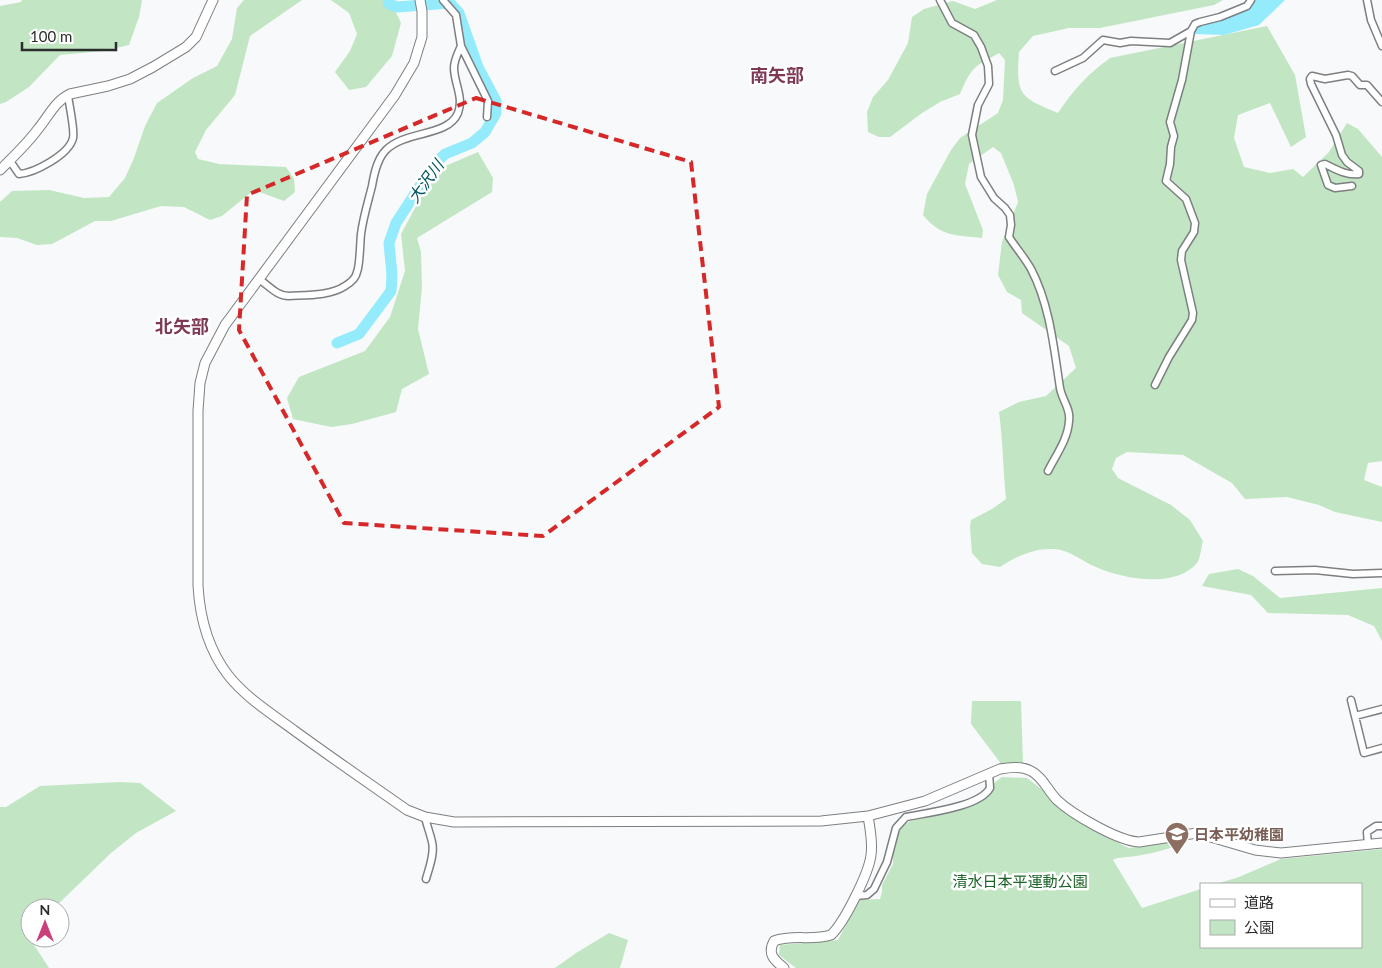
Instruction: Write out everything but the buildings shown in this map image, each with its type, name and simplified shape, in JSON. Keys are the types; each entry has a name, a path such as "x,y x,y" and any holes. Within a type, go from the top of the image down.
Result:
{"street":[{"path":"0,170 39,128 53,106 68,95 130,79 186,47 196,37 213,0"},
{"path":"420,0 422,37 419,52 406,79 225,325 205,363 200,384 198,411 198,586 200,607 204,629 211,647 228,675 252,700 407,810 443,821 821,821 868,816 924,801 989,773 1010,767 1030,770 1057,800 1068,808 1112,835 1131,842 1197,833 1255,850 1275,852 1295,852 1382,843"},
{"path":"442,0 456,16 461,46 488,101 487,117"},
{"path":"940,0 952,23 974,35 986,60 989,84 978,105 972,135 973,147 985,186 1010,215 1009,237 1030,267 1049,321 1060,390 1070,414 1068,430 1048,470"},
{"path":"1155,386 1192,320 1193,313 1181,260 1184,246 1194,232 1195,223 1186,199 1166,181 1174,136 1170,122 1182,80 1191,31 1195,24 1220,17 1246,6 1251,0"},
{"path":"1367,0 1382,46"},
{"path":"1055,71 1083,58 1103,40 1120,43 1131,41 1170,43 1191,31"},
{"path":"259,279 277,293 289,296 339,290 347,286 354,279 358,272 361,232 376,168 384,151 404,138 446,127 453,121 458,113 460,103 454,67 461,46"},
{"path":"1352,186 1335,188 1328,185 1321,165 1325,164 1338,171 1356,175 1359,172 1342,155 1336,135 1310,79 1312,76 1325,79 1352,76 1360,85 1367,85 1382,102"},
{"path":"10,161 19,174 26,174 46,165 65,151 73,141 68,95"},
{"path":"1275,571 1315,570 1353,574 1382,573"},
{"path":"1350,700 1364,753 1382,748"},
{"path":"1355,716 1382,709"},
{"path":"855,896 867,895 874,889 887,862 893,834 901,821 906,817 972,802 982,797 990,788 989,773"},
{"path":"784,968 774,960 771,954 771,947 774,941 801,936 817,938 831,935 835,932 855,896 868,870 871,855 872,844 868,816"},
{"path":"426,817 427,827 433,844 426,879"},
{"path":"1368,845 1366,832 1376,826 1382,826"}],"highlighted area":[{"path":"476,98 691,162 719,407 543,536 344,523 239,330 247,195"}],"green space":[{"path":"22,0 142,0 139,17 129,45 103,51 60,55 29,87 0,104 0,6 21,2"},
{"path":"244,0 302,0 250,36 235,95 206,130 195,152 198,159 219,164 286,167 294,179 295,192 284,201 254,190 222,216 210,220 184,207 161,206 111,221 95,221 52,244 37,245 17,238 0,237 0,202 12,191 49,190 84,198 109,197 125,178 145,126 157,103 193,78 217,66 232,39 237,8"},
{"path":"331,0 390,0 401,23 392,56 366,87 349,90 335,72 350,51 357,34 349,13"},
{"path":"997,0 1223,0 1214,5 1100,28 1069,28 1033,36 1019,52 1018,77 1023,93 1035,103 1058,113 1082,82 1110,58 1267,26 1295,75 1306,137 1291,147 1270,103 1238,115 1234,138 1244,167 1270,173 1293,169 1303,177 1329,152 1347,123 1358,129 1382,157 1382,461 1368,463 1364,480 1382,487 1382,522 1335,512 1319,505 1287,497 1245,499 1232,483 1183,455 1127,452 1116,458 1112,469 1118,478 1171,505 1190,520 1203,541 1197,563 1187,571 1162,579 1134,578 1107,571 1065,551 1053,549 1029,552 1000,567 982,564 972,553 971,520 1006,499 999,412 1019,402 1046,396 1076,368 1069,346 1022,313 1021,300 1007,292 998,275 1002,242 1018,202 1014,185 1001,153 993,147 969,164 965,184 983,230 982,238 949,234 936,227 923,215 927,194 951,150 960,138 998,113 1003,100 1005,60 999,53 979,65 971,72 960,94 940,102 922,113 890,137 879,137 868,132 867,112 873,97 888,80 908,43 912,17 924,9 953,1 975,9"},
{"path":"478,152 493,178 492,192 417,238 421,252 422,287 418,329 429,374 402,389 396,412 352,424 331,427 293,419 287,398 299,377 365,351 390,317 405,271 401,234 422,195 443,167"},
{"path":"1238,569 1253,576 1280,598 1382,588 1382,641 1374,626 1348,615 1268,613 1251,595 1202,586 1209,574"},
{"path":"972,701 1021,701 1023,763 1002,765 971,724"},
{"name":"清水日本平運動公園","path":"1002,777 1027,778 1100,834 1129,848 1192,837 1177,846 1167,849 1113,860 1142,908 1200,889 1200,948 1362,948 1362,883 1219,883 1239,877 1281,859 1382,849 1382,968 796,968 779,955 780,945 838,940 859,900 880,899 882,885 893,864 893,834 910,821 948,812 991,791 994,783"},
{"path":"120,782 140,783 176,811 136,833 111,853 64,898 20,898 20,948 36,948 49,968 0,968 0,807 6,807 40,786"},
{"path":"609,933 628,940 620,968 555,968 576,953"}],"water":[{"path":"1253,0 1285,0 1259,25 1224,35 1194,34 1196,25"}],"waterway":[{"name":"大沢川","path":"337,343 359,334 391,291 392,275 389,243 396,223 433,166 445,154 472,143 485,132 496,113 496,101 478,67 459,13 450,3 397,7 389,4 388,0"}],"place":[{"name":"日本平幼稚園","path":"1177,855"}],"district":[{"name":"南矢部","path":"777,75"},
{"name":"北矢部","path":"182,326"}]}
